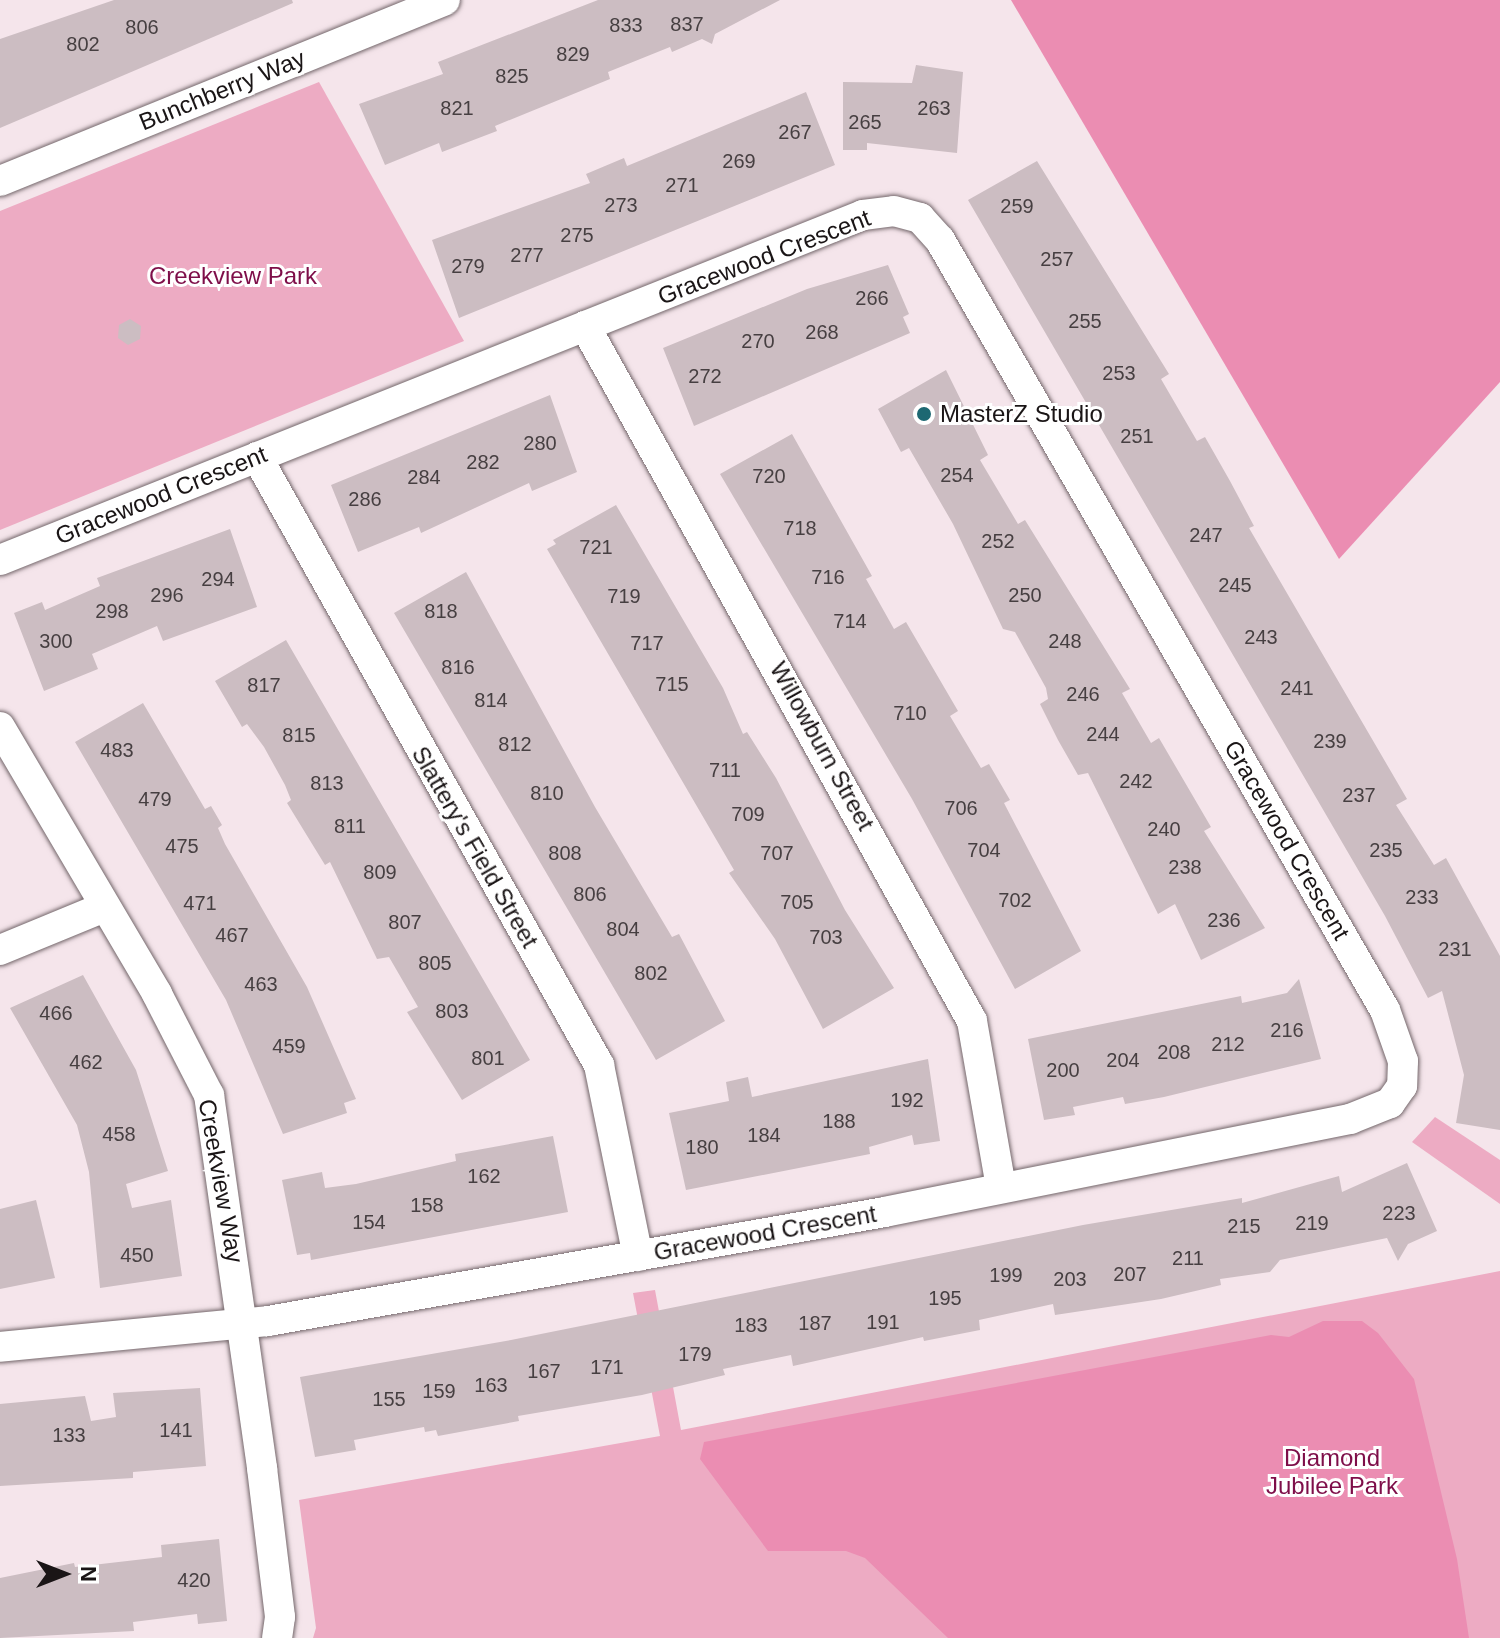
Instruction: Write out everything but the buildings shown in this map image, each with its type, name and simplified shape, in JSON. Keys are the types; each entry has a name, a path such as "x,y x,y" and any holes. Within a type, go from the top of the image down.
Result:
{"street":[{"name":"Bunchberry Way","path":"0,181 445,0"},
{"name":"Gracewood Crescent","path":"0,560 863,215 894,211 920,218 940,240 1385,1010 1403,1061 1402,1086 1390,1103 1373,1113 1001,1188 243,1325 0,1347"},
{"name":"Willowburn Street","path":"585,326 972,1021 1001,1188"},
{"name":"Slattery's Field Street","path":"257,457 599,1065 638,1256"},
{"name":"Creekview Way","path":"0,727 102,908 157,994 209,1095 243,1325 280,1617 277,1638"},
{"path":"0,950 102,908"}],"green space":[{"path":"1011,0 1500,0 1500,382 1339,559"},
{"name":"Creekview Park","path":"319,82 464,341 0,530 0,211"},
{"path":"1435,1117 1500,1160 1500,1204 1412,1142"},
{"name":"Diamond Jubilee Park","path":"1500,1271 1500,1638 313,1638 316,1628 299,1500 660,1436 633,1293 655,1290 681,1430"},
{"path":"1323,1321 1362,1321 1378,1333 1414,1379 1457,1559 1469,1638 948,1638 865,1558 846,1551 768,1551 700,1459 704,1442 1271,1335 1289,1337"}],"place":[{"name":"MasterZ Studio","path":"924,414"}]}
